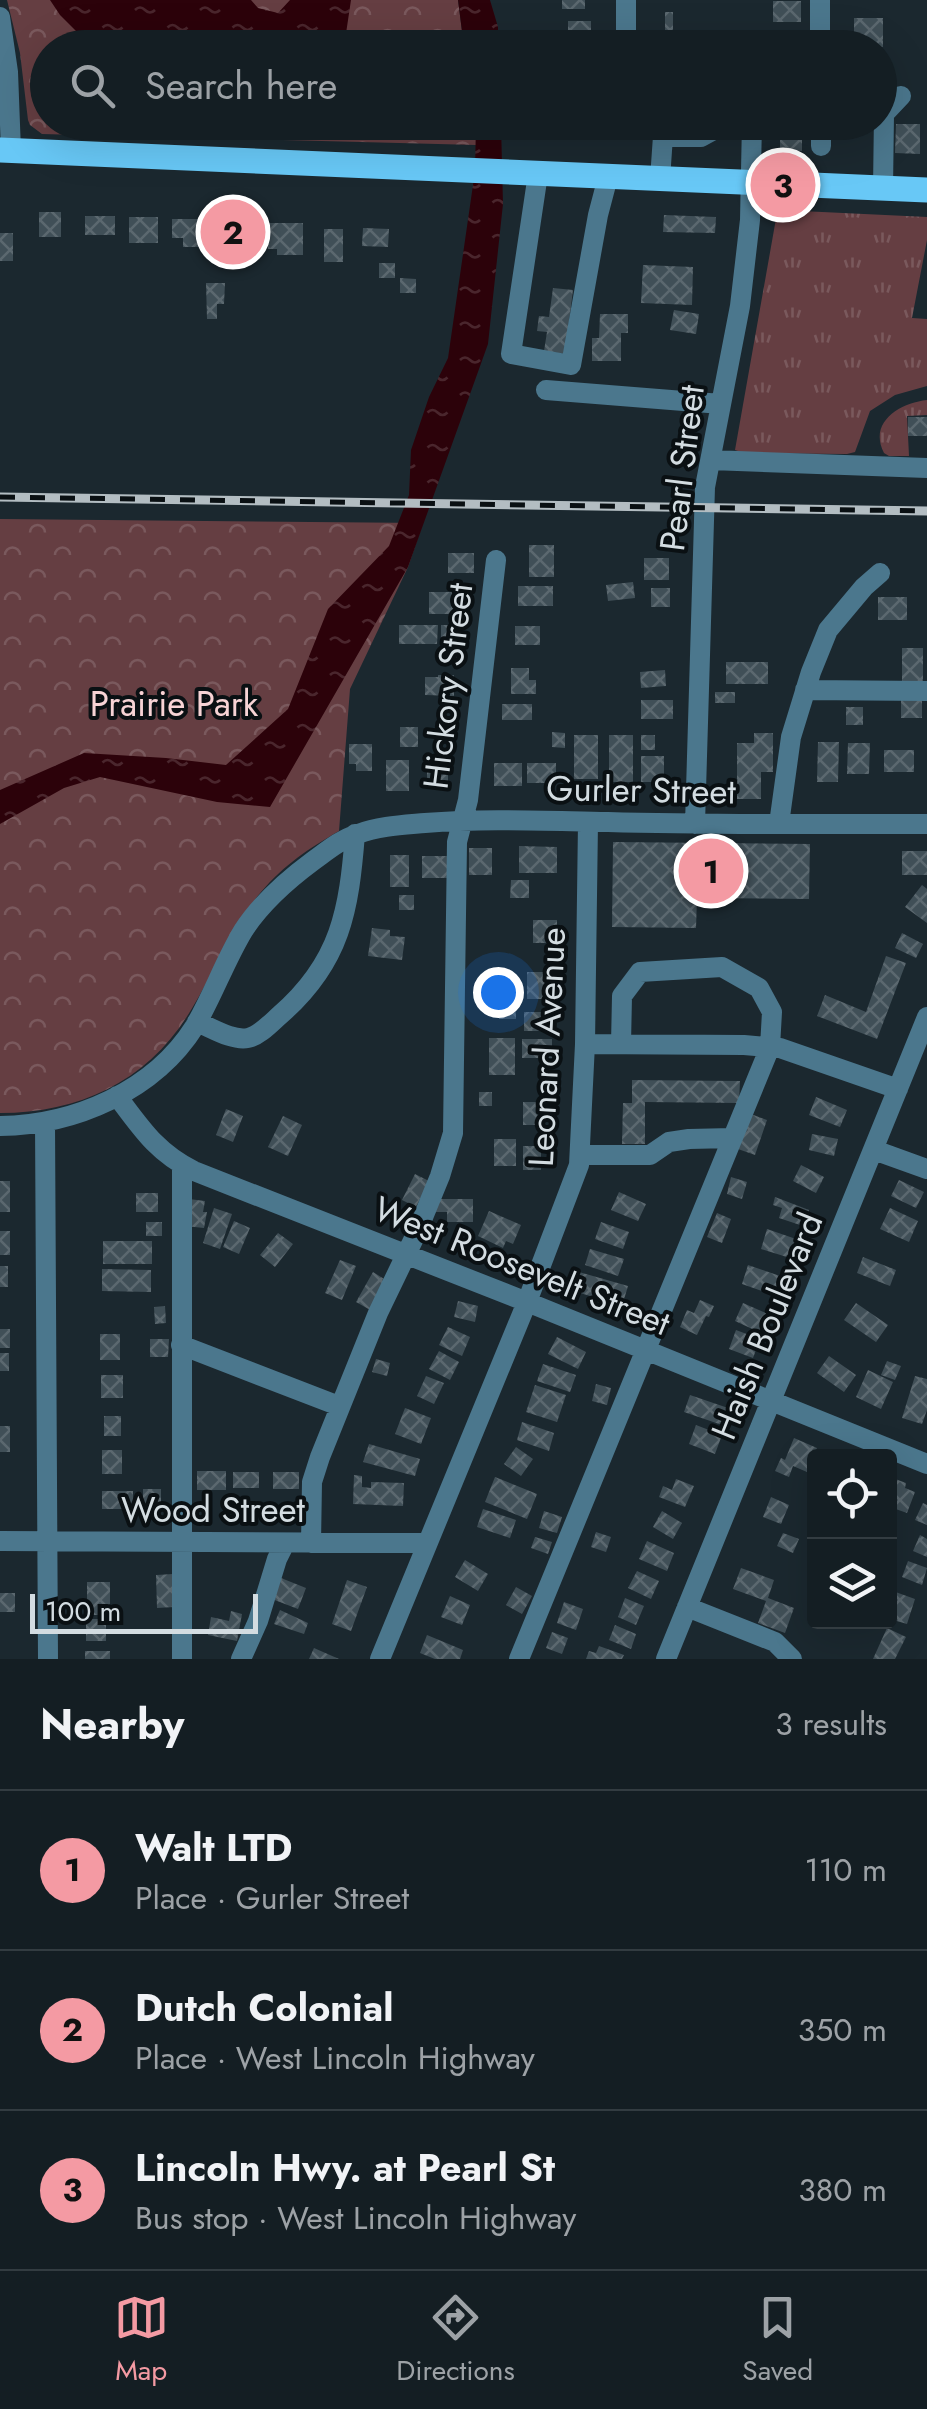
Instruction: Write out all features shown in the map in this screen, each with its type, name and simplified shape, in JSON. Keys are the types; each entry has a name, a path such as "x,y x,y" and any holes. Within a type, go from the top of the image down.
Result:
{"main road":[{"path":"6,150 927,190"}],"street":[{"path":"626,0 626,30"},
{"path":"820,0 820,30"},
{"path":"0,17 8,72 6,150"},
{"path":"897,100 901,96"},
{"path":"660,179 663,140"},
{"name":"Pearl Street","path":"694,824 705,488 740,306 750,220 752,140"},
{"path":"821,140 821,146"},
{"path":"883,188 884,140"},
{"path":"544,174 511,354 571,365 608,177"},
{"path":"546,390 721,404"},
{"path":"711,460 927,468"},
{"name":"Hickory Street","path":"312,1543 312,1482 339,1406 440,1176 454,1133 456,842 464,820 496,560"},
{"path":"779,824 791,737 828,630 864,586 880,574"},
{"path":"805,690 927,691"},
{"name":"Gurler Street","path":"355,834 392,826 464,820 927,824"},
{"name":"Leonard Avenue","path":"380,1659 580,1166 588,822"},
{"path":"196,1022 234,1037 254,1037 308,986 342,929 355,834"},
{"path":"0,1126 45,1123 69,1116 140,1083 184,1041 257,912 286,881 355,834"},
{"path":"519,1659 770,1047 772,1012 759,988 722,967 640,972 622,996 621,1044"},
{"name":"Haish Boulevard","path":"666,1659 927,1018"},
{"path":"585,1044 791,1050 898,1089"},
{"name":"West Roosevelt Street","path":"117,1096 150,1141 182,1165 927,1464"},
{"path":"45,1123 48,1659"},
{"path":"580,1155 650,1155 669,1142 732,1138"},
{"path":"874,1150 927,1169"},
{"path":"182,1165 182,1659"},
{"path":"181,1345 339,1406"},
{"name":"Wood Street","path":"0,1541 426,1543"},
{"path":"241,1659 285,1542"},
{"path":"687,1607 775,1642 792,1659"}],"green space":[{"path":"7,0 458,0 462,30 30,30 30,125 20,53"},
{"path":"279,140 477,140 477,145"},
{"path":"780,210 927,217 927,240 912,318 927,319 927,386 895,395 870,411 855,452 735,450"},
{"path":"927,400 927,415 907,416 909,456 884,453 880,442 883,423 897,410"},
{"name":"Prairie Park","path":"0,519 423,523 408,567 350,689 339,831 297,858 261,892 232,934 191,1010 155,1056 110,1088 85,1099 58,1107 0,1113"}],"water":[{"path":"50,0 251,0 258,8 278,13 290,0 351,0 347,30 75,30"},
{"path":"458,0 490,0 498,30 462,30"},
{"path":"476,140 501,140 503,204 488,344 408,567 270,807 217,802 100,777 64,788 0,824 0,790 84,753 226,765 288,709 328,609 389,546 409,495 411,450 429,397 448,358 475,171"}],"building":[{"path":"562,0 585,0 585,9 562,9"},
{"path":"773,1 801,1 801,22 773,22"},
{"path":"665,12 673,12 673,30 665,30"},
{"path":"854,18 883,18 883,30 854,30"},
{"path":"568,21 591,21 591,30 568,30"},
{"path":"897,124 920,124 920,154 895,153"},
{"path":"780,140 802,140 802,151 780,150"},
{"path":"39,212 61,212 61,237 39,237"},
{"path":"664,215 716,217 715,233 663,232"},
{"path":"85,216 115,216 115,235 85,235"},
{"path":"129,217 158,217 158,243 129,243"},
{"path":"172,219 207,219 207,247 183,247 183,238 172,238"},
{"path":"220,220 246,221 246,244 220,243"},
{"path":"268,223 303,223 303,255 277,255 277,249 268,249"},
{"path":"363,228 389,229 388,247 362,246"},
{"path":"324,229 343,229 343,262 324,262"},
{"path":"0,233 13,233 13,261 0,261"},
{"path":"379,263 395,263 395,278 379,278"},
{"path":"643,265 693,267 692,305 641,303"},
{"path":"400,278 416,279 416,293 400,293"},
{"path":"206,283 225,283 224,304 217,304 217,319 207,319"},
{"path":"553,288 573,290 565,354 544,351 547,332 537,331 539,316 549,317"},
{"path":"674,310 699,314 696,334 670,330"},
{"path":"600,314 628,314 628,333 621,333 621,361 592,361 592,338 599,338"},
{"path":"908,417 927,417 927,436 908,436"},
{"path":"529,545 554,545 554,577 529,577"},
{"path":"448,553 474,553 474,573 448,573"},
{"path":"644,558 669,558 669,580 644,580"},
{"path":"633,582 635,598 608,601 606,585"},
{"path":"518,586 553,586 553,606 518,606"},
{"path":"651,588 670,588 670,607 651,607"},
{"path":"429,592 465,592 465,614 429,614"},
{"path":"878,597 907,597 907,620 878,620"},
{"path":"399,625 438,625 437,644 399,644"},
{"path":"441,625 461,625 461,649 441,649"},
{"path":"515,626 540,626 540,645 515,645"},
{"path":"902,648 923,648 923,684 902,684"},
{"path":"726,662 768,662 768,684 726,684"},
{"path":"511,668 529,668 529,680 536,680 536,694 511,694"},
{"path":"665,670 666,686 641,688 640,672"},
{"path":"454,675 454,696 425,695 425,677"},
{"path":"715,692 735,692 735,703 715,703"},
{"path":"901,698 922,698 922,718 901,718"},
{"path":"641,700 673,700 673,719 641,719"},
{"path":"502,704 532,704 532,720 502,720"},
{"path":"846,707 863,707 863,725 846,725"},
{"path":"400,727 418,727 418,747 400,747"},
{"path":"552,732 565,733 565,748 552,747"},
{"path":"754,733 773,733 773,772 761,772 761,799 737,799 737,743 754,743"},
{"path":"574,735 598,735 598,779 574,779"},
{"path":"609,735 633,735 633,782 609,782"},
{"path":"641,735 655,735 655,750 641,750"},
{"path":"818,742 839,742 838,782 817,782"},
{"path":"848,743 870,743 869,774 847,774"},
{"path":"349,744 372,744 372,771 356,771 356,764 349,764"},
{"path":"884,750 914,750 914,772 884,772"},
{"path":"641,756 664,756 664,782 641,782"},
{"path":"386,760 409,760 409,791 386,791"},
{"path":"494,763 522,763 522,786 494,786"},
{"path":"527,763 556,763 556,783 527,783"},
{"path":"427,767 448,767 448,787 427,787"},
{"path":"613,842 810,844 809,899 697,898 696,928 612,927"},
{"path":"519,846 557,847 557,873 519,873"},
{"path":"469,848 492,848 492,875 469,875"},
{"path":"902,851 927,851 927,875 902,875"},
{"path":"390,855 409,855 409,887 390,887"},
{"path":"422,856 447,856 447,878 422,878"},
{"path":"511,880 529,880 529,898 510,898"},
{"path":"922,885 927,889 927,923 905,907"},
{"path":"399,895 414,895 414,910 399,910"},
{"path":"533,920 557,920 557,943 533,943"},
{"path":"372,928 405,937 402,960 368,956"},
{"path":"902,933 923,944 916,958 895,948"},
{"path":"886,956 906,963 877,1039 817,1016 825,995 866,1012"},
{"path":"527,972 546,972 546,999 527,999"},
{"path":"499,995 516,995 516,1019 499,1019"},
{"path":"524,1012 551,1012 551,1031 524,1031"},
{"path":"489,1038 515,1038 515,1075 489,1075"},
{"path":"522,1039 552,1039 552,1058 522,1058"},
{"path":"632,1080 740,1081 739,1103 645,1102 645,1144 622,1144 623,1103 632,1103"},
{"path":"479,1092 492,1092 492,1106 479,1106"},
{"path":"816,1097 847,1110 840,1127 809,1115"},
{"path":"523,1102 545,1102 545,1125 523,1125"},
{"path":"226,1109 243,1116 233,1142 216,1135"},
{"path":"751,1114 767,1120 755,1155 738,1149"},
{"path":"283,1116 302,1125 288,1156 268,1147"},
{"path":"812,1134 838,1139 834,1156 809,1150"},
{"path":"494,1139 516,1139 516,1166 494,1166"},
{"path":"523,1146 541,1146 541,1170 523,1170"},
{"path":"801,1165 824,1177 816,1193 793,1181"},
{"path":"415,1174 429,1181 416,1207 402,1200"},
{"path":"731,1177 747,1182 742,1199 727,1194"},
{"path":"899,1180 924,1192 916,1208 891,1196"},
{"path":"0,1181 10,1181 10,1212 0,1212"},
{"path":"619,1192 646,1204 638,1221 611,1210"},
{"path":"136,1193 158,1193 158,1212 136,1212"},
{"path":"775,1197 809,1210 803,1226 779,1218 782,1208 773,1205"},
{"path":"189,1199 205,1201 204,1228 185,1226"},
{"path":"435,1199 473,1199 473,1222 447,1222 447,1212 435,1212"},
{"path":"214,1208 232,1214 220,1249 203,1243"},
{"path":"890,1208 918,1221 909,1242 880,1229"},
{"path":"489,1211 521,1225 513,1244 506,1241 503,1248 478,1236"},
{"path":"717,1213 731,1219 722,1243 707,1237"},
{"path":"234,1221 250,1228 239,1254 223,1247"},
{"path":"146,1222 162,1222 162,1236 146,1236"},
{"path":"601,1222 629,1232 623,1249 595,1239"},
{"path":"767,1229 796,1239 790,1258 761,1249"},
{"path":"0,1231 10,1231 10,1255 0,1255"},
{"path":"278,1233 293,1244 275,1267 260,1255"},
{"path":"103,1241 152,1241 152,1264 103,1264"},
{"path":"590,1249 624,1259 618,1276 585,1265"},
{"path":"863,1257 896,1270 890,1286 857,1273"},
{"path":"340,1260 356,1266 342,1300 325,1293"},
{"path":"748,1265 783,1277 776,1296 742,1284"},
{"path":"0,1266 8,1266 8,1287 0,1287"},
{"path":"102,1269 151,1270 151,1292 102,1291"},
{"path":"373,1272 389,1282 372,1311 356,1302"},
{"path":"579,1272 628,1286 622,1306 574,1291"},
{"path":"700,1300 714,1306 697,1335 680,1327 687,1310 694,1313"},
{"path":"458,1301 478,1306 475,1322 454,1317"},
{"path":"743,1303 768,1314 759,1332 735,1321"},
{"path":"856,1303 888,1325 876,1342 844,1320"},
{"path":"165,1306 166,1323 155,1324 154,1307"},
{"path":"448,1327 470,1337 462,1356 439,1345"},
{"path":"0,1329 10,1329 10,1348 0,1348"},
{"path":"736,1330 760,1339 753,1358 729,1349"},
{"path":"100,1334 120,1334 120,1360 100,1360"},
{"path":"557,1337 586,1352 578,1369 548,1354"},
{"path":"150,1339 169,1339 168,1357 150,1357"},
{"path":"439,1351 459,1362 450,1380 429,1369"},
{"path":"0,1353 9,1353 9,1371 0,1371"},
{"path":"829,1356 856,1375 844,1392 817,1373"},
{"path":"376,1359 390,1363 387,1376 372,1372"},
{"path":"887,1361 901,1366 895,1380 881,1375"},
{"path":"543,1364 576,1375 570,1392 537,1381"},
{"path":"868,1370 893,1382 881,1409 856,1397"},
{"path":"101,1375 123,1375 123,1398 101,1398"},
{"path":"426,1376 444,1383 434,1404 417,1396"},
{"path":"915,1376 927,1379 927,1410 922,1424 902,1418"},
{"path":"596,1384 611,1388 607,1405 592,1401"},
{"path":"535,1385 566,1395 557,1422 526,1412"},
{"path":"690,1395 728,1408 722,1425 684,1412"},
{"path":"405,1408 431,1418 421,1444 395,1434"},
{"path":"104,1416 121,1416 121,1436 104,1436"},
{"path":"522,1422 554,1433 549,1451 517,1440"},
{"path":"696,1425 722,1435 715,1454 689,1444"},
{"path":"0,1426 10,1426 10,1452 0,1452"},
{"path":"794,1438 817,1448 807,1449 807,1472 793,1466 789,1477 775,1471 781,1458 785,1460"},
{"path":"369,1444 420,1459 415,1476 363,1462"},
{"path":"516,1447 533,1459 521,1476 504,1464"},
{"path":"102,1450 122,1450 122,1474 102,1474"},
{"path":"197,1471 226,1471 226,1490 197,1490"},
{"path":"233,1472 259,1472 259,1488 233,1488"},
{"path":"273,1472 299,1472 299,1489 273,1489"},
{"path":"354,1475 362,1476 362,1487 371,1488 371,1482 404,1483 403,1506 353,1504"},
{"path":"495,1477 537,1494 527,1519 485,1502"},
{"path":"676,1479 694,1486 685,1507 659,1497 663,1486 672,1490"},
{"path":"897,1480 915,1492 907,1513 897,1509"},
{"path":"143,1489 161,1489 161,1513 143,1513"},
{"path":"102,1491 133,1491 133,1509 102,1509"},
{"path":"771,1497 789,1505 781,1524 763,1517"},
{"path":"923,1503 927,1505 927,1525 915,1520"},
{"path":"483,1509 516,1520 510,1538 477,1527"},
{"path":"544,1511 562,1517 557,1533 539,1528"},
{"path":"662,1511 682,1523 673,1539 653,1527"},
{"path":"596,1532 611,1537 606,1552 591,1547"},
{"path":"783,1533 799,1539 793,1553 777,1546"},
{"path":"920,1535 927,1539 927,1557 913,1551"},
{"path":"535,1537 552,1542 548,1554 531,1548"},
{"path":"647,1541 674,1553 667,1571 639,1559"},
{"path":"465,1560 488,1574 478,1591 455,1577"},
{"path":"908,1561 927,1568 922,1585 902,1577"},
{"path":"741,1568 774,1580 768,1598 794,1608 785,1633 758,1623 766,1601 733,1589"},
{"path":"637,1571 659,1581 651,1599 628,1588"},
{"path":"173,1574 174,1607 157,1608 156,1575"},
{"path":"281,1578 306,1588 298,1609 272,1599"},
{"path":"347,1580 367,1587 351,1631 332,1624"},
{"path":"87,1582 110,1582 110,1615 87,1615"},
{"path":"516,1587 532,1596 522,1614 506,1605"},
{"path":"0,1593 15,1593 15,1612 0,1612"},
{"path":"897,1593 915,1599 907,1624 897,1621"},
{"path":"450,1596 470,1605 462,1625 441,1617"},
{"path":"625,1598 644,1606 636,1625 618,1617"},
{"path":"564,1602 583,1609 576,1630 557,1623"},
{"path":"280,1610 308,1623 304,1634 274,1624"},
{"path":"231,1611 242,1614 237,1641 208,1635 211,1617 229,1621"},
{"path":"86,1619 106,1619 106,1641 86,1641"},
{"path":"615,1625 636,1634 631,1649 609,1640"},
{"path":"887,1629 906,1637 895,1659 873,1659"},
{"path":"552,1632 568,1638 562,1654 546,1648"},
{"path":"427,1635 463,1650 460,1659 435,1659 420,1653"},
{"path":"599,1646 624,1655 622,1659 586,1659 589,1651 596,1653"},
{"path":"314,1648 339,1659 309,1659"},
{"path":"85,1651 110,1651 110,1659 85,1659"}],"railway":[{"path":"0,497 927,511"}],"place":[{"name":"Lincoln Hwy. at Pearl St","path":"783,185"},
{"name":"Dutch Colonial","path":"233,232"},
{"name":"Walt LTD","path":"711,871"}]}
